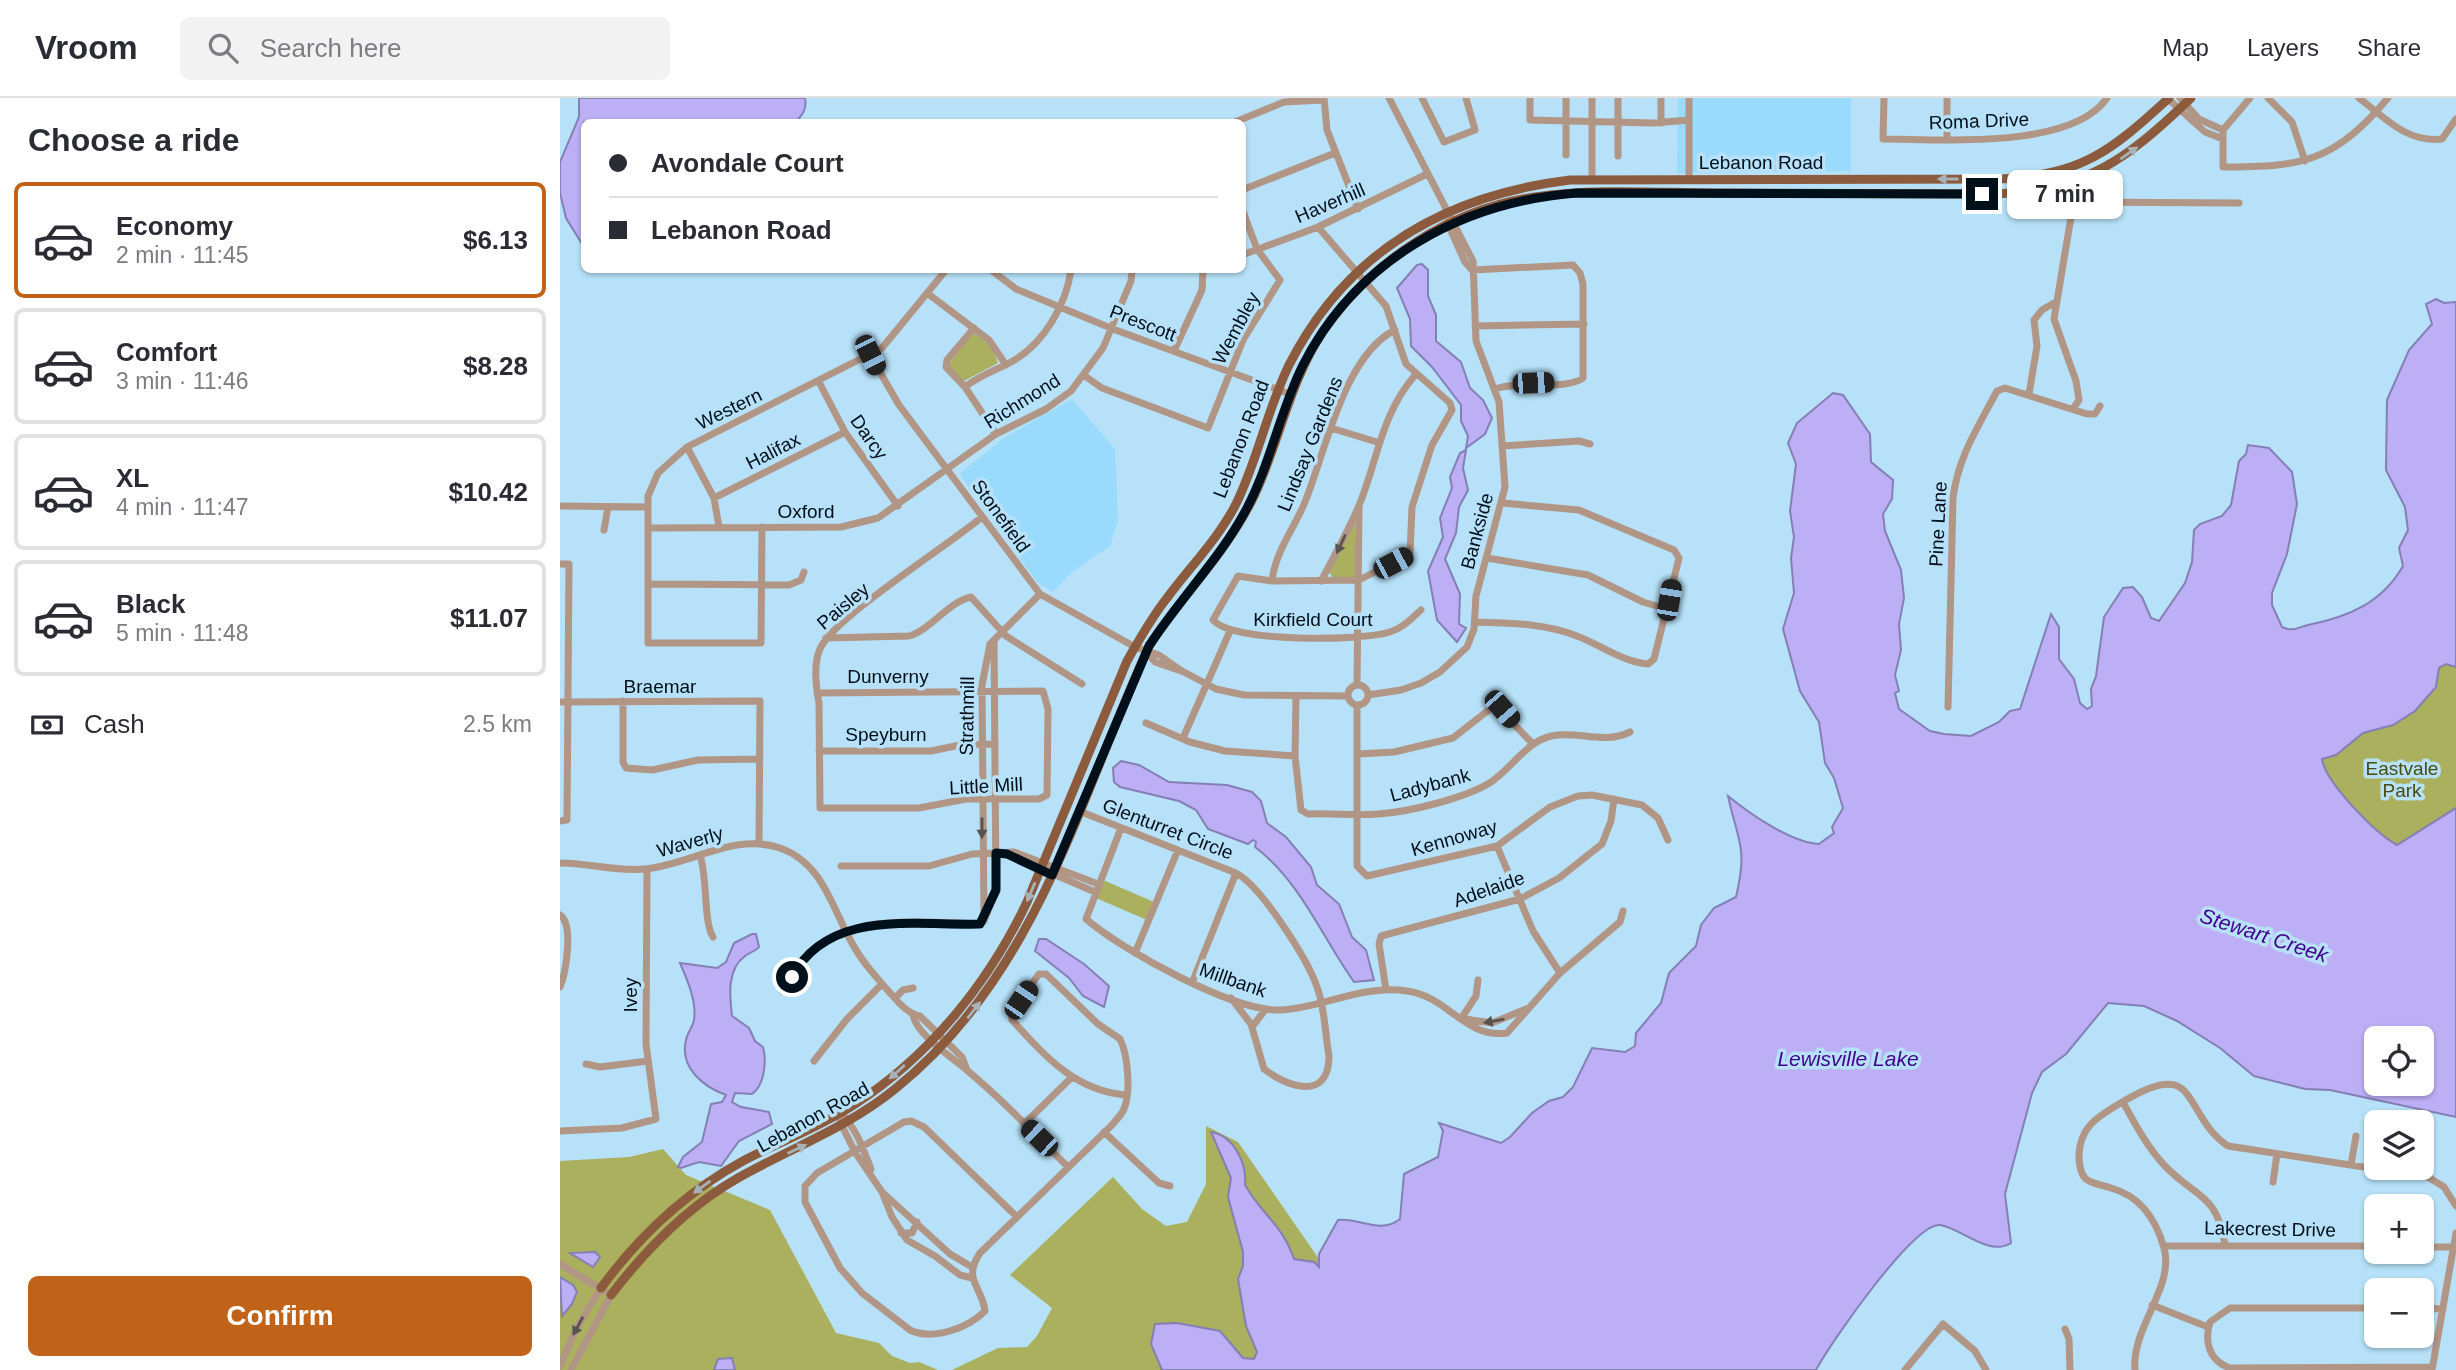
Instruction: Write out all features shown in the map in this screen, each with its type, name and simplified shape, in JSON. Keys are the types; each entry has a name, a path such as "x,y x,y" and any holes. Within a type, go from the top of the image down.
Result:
{"main road":[{"name":"Lebanon Road","path":"601,1288 633,1247 659,1221 709,1181 839,1112 890,1079 935,1036 993,965 1016,925 1135,647 1166,599 1220,532 1235,506 1251,471 1279,390 1311,327 1357,273 1405,234 1446,212 1486,196 1527,186 1592,180 1999,179 2065,171 2087,162 2121,142 2168,98"},
{"name":"Lebanon Road","path":"611,1295 654,1242 700,1203 738,1178 845,1124 898,1087 944,1045 1007,965 1054,871 1146,652 1167,618 1223,550 1241,520 1268,463 1290,394 1324,330 1365,282 1395,256 1451,223 1533,197 1577,193 1997,194 2048,190 2108,167 2134,150 2184,102"},
{"path":"1689,179 1689,193"}],"street":[{"path":"1422,98 1444,142 1475,130 1466,98"},
{"path":"1530,98 1530,120 1592,123 1661,123 1689,120"},
{"path":"1566,98 1566,155"},
{"path":"1592,98 1592,180"},
{"path":"1618,98 1618,156"},
{"path":"1661,98 1661,123"},
{"path":"1689,98 1689,179"},
{"name":"Roma Drive","path":"1884,98 1884,139 2011,139 2040,134 2095,110 2107,98"},
{"path":"1947,98 1947,139"},
{"path":"2168,98 2184,102 2205,132 2223,135"},
{"path":"2250,98 2223,135 2223,167 2277,167 2305,161 2341,144 2388,98"},
{"path":"2268,98 2292,122 2305,161"},
{"path":"2359,98 2397,129 2412,136 2442,139 2456,119"},
{"path":"1243,119 1284,102 1324,99 1323,113 1335,153 1358,209"},
{"name":"Bankside","path":"1368,695 1401,691 1434,676 1467,647 1475,622 1476,596 1503,503 1502,446 1496,389 1479,355 1475,326 1473,261 1451,223 1392,99"},
{"path":"1246,188 1335,153"},
{"path":"2065,171 2072,202 2064,273 2054,303 2055,326 2078,393 2078,403 2073,409"},
{"name":"Haverhill","path":"1246,253 1318,227 1427,174"},
{"path":"2072,202 2239,203"},
{"name":"Wembley","path":"1085,376 1102,388 1208,428 1229,372 1255,318 1280,280 1257,249 1246,220"},
{"path":"1272,581 1359,580 1410,554 1412,507 1432,445 1452,410 1450,403 1416,374 1401,355 1387,306 1318,227"},
{"path":"1472,271 1577,266 1584,294 1583,378 1573,382 1514,384 1496,389"},
{"name":"Western","path":"761,585 761,643 648,643 649,507 652,484 658,473 687,447 870,355 891,340 944,273"},
{"name":"Prescott","path":"995,273 1016,289 1113,329 1290,394"},
{"path":"965,387 986,372 1006,365 1043,335 1058,306 1070,273"},
{"name":"Richmond","path":"948,472 996,435 1060,400 1085,376 1113,329 1131,273"},
{"path":"1174,351 1202,290 1204,273"},
{"path":"927,293 989,340 1006,365"},
{"path":"2029,394 2037,346 2034,320 2042,310 2054,303"},
{"path":"1475,326 1584,324"},
{"path":"974,328 945,363 949,372 965,387 996,435"},
{"name":"Lindsay Gardens","path":"1272,581 1276,560 1304,503 1352,379 1379,339 1395,330"},
{"name":"Stonefield","path":"870,355 898,405 1040,594 1146,652"},
{"path":"1321,581 1359,506 1377,442 1390,414 1416,374"},
{"name":"Darcy","path":"819,382 845,432 898,506"},
{"name":"Pine Lane","path":"1948,707 1955,477 1968,443 1997,391 2005,388 2093,415 2100,406"},
{"path":"1331,428 1377,442"},
{"name":"Halifax","path":"714,498 845,432"},
{"path":"1502,446 1579,441 1590,444"},
{"path":"687,447 714,498 719,527"},
{"name":"Oxford","path":"649,528 858,525 898,506 948,472"},
{"path":"1475,622 1537,625 1577,636 1629,659 1652,663 1667,609 1679,553 1586,512 1503,503"},
{"path":"560,506 649,507"},
{"path":"1357,685 1359,506"},
{"path":"604,530 608,507"},
{"name":"Paisley","path":"820,808 817,656 826,638 982,517"},
{"path":"761,585 762,527"},
{"path":"1487,558 1588,575 1643,602 1667,609"},
{"path":"564,564 569,701 569,755 564,820"},
{"path":"649,584 797,583 804,572"},
{"name":"Kirkfield Court","path":"1272,581 1242,576 1214,614 1217,624 1230,631 1267,636 1358,637 1396,630 1421,610"},
{"name":"Strathmill","path":"984,921 982,691 985,656 990,644 1040,594"},
{"path":"826,638 900,637 918,634 969,597 973,598 1002,632 1082,684"},
{"path":"840,625 842,632 851,637"},
{"path":"1183,738 1230,631"},
{"name":"Strathmill","path":"984,921 993,903 996,873 994,641"},
{"path":"1146,652 1159,654 1205,684 1244,695 1348,696 1357,705 1357,814"},
{"path":"1357,685 1364,688 1368,695 1365,702 1357,705"},
{"path":"1348,696 1350,689 1357,685"},
{"name":"Dunverny","path":"817,693 1042,691"},
{"name":"Little Mill","path":"820,808 919,808 960,800 1039,799 1047,795 1048,709 1042,691"},
{"path":"1146,723 1232,753 1295,756 1296,696"},
{"path":"623,701 623,762 630,769 664,769 705,759 760,759 759,844"},
{"name":"Braemar","path":"560,702 760,701 760,759"},
{"path":"1358,754 1384,754 1449,739 1495,705 1533,744"},
{"name":"Ladybank","path":"1295,756 1299,805 1303,812 1391,812 1475,791 1493,781 1533,744 1562,735 1611,738 1630,732"},
{"name":"Speyburn","path":"819,751 931,751 995,744"},
{"path":"560,757 569,755"},
{"name":"Kennoway","path":"1357,814 1357,866 1367,876 1497,846 1565,800 1592,795 1630,801 1651,811 1662,824 1668,840"},
{"name":"Adelaide","path":"1386,990 1379,944 1381,936 1520,899 1559,878 1602,844 1614,799"},
{"name":"Glenturret Circle","path":"1079,811 1236,873 1252,884 1285,930 1318,987 1329,1066 1320,1081 1310,1087 1294,1087 1264,1069 1252,1027 1230,997"},
{"path":"841,866 921,866 982,854 1022,854 1042,866 1097,888 1121,828"},
{"name":"Waverly","path":"560,863 612,870 647,869 725,847 759,844 783,850 812,869 824,886 846,932 866,965 882,984 913,1015 920,1016 967,1070 1068,1167"},
{"path":"1497,846 1532,931 1560,973"},
{"path":"1135,953 1178,850"},
{"path":"700,855 707,877 708,928 713,937"},
{"name":"Ivey","path":"560,1131 622,1128 656,1119 648,1061 647,869"},
{"path":"1192,982 1236,873"},
{"name":"Millbank","path":"1097,888 1086,919 1135,953 1175,976 1230,997 1265,1010 1321,1003 1364,991 1420,993 1489,1036 1507,1033 1521,1020 1526,1009 1560,973 1620,922 1623,911"},
{"path":"560,987 566,961 567,923 562,916"},
{"path":"782,991 808,953 864,925 979,924 984,921"},
{"path":"1017,1217 924,1127 911,1121 904,1122 864,1148 817,1173 805,1186 808,1210 845,1275 862,1293 910,1330 920,1335 937,1335 979,1318 985,1311 984,1300 972,1278 972,1267 980,1253 1017,1217 1068,1167 1104,1132 1123,1112 1126,1096 1124,1048 1117,1035 1098,1024 1041,973 1010,1016 1071,1078 1094,1090 1126,1096"},
{"path":"1461,1018 1476,996 1478,980"},
{"path":"814,1061 850,1015 882,984"},
{"path":"895,998 904,990 913,988"},
{"name":"Millbank","path":"1461,1018 1492,1023 1526,1009"},
{"path":"1252,1027 1265,1010"},
{"path":"586,1064 600,1067 648,1061"},
{"path":"1024,1124 1071,1078"},
{"path":"2135,1370 2137,1346 2166,1266 2164,1246 2139,1201 2123,1192 2089,1181 2080,1167 2083,1131 2094,1120 2123,1102 2158,1084 2174,1085 2189,1094 2204,1125 2228,1146 2428,1177 2444,1187 2455,1202"},
{"path":"2123,1102 2146,1141 2165,1165 2220,1215 2225,1245"},
{"path":"839,1112 855,1152 882,1192 901,1233 907,1240 960,1275 972,1278"},
{"path":"845,1124 858,1137 864,1148 874,1179"},
{"path":"1104,1132 1159,1183 1170,1186"},
{"path":"2351,1165 2356,1136"},
{"path":"850,1142 858,1137"},
{"path":"2273,1182 2277,1154"},
{"path":"882,1192 947,1252 972,1267"},
{"path":"901,1233 912,1233 917,1222"},
{"path":"2364,1308 2230,1308 2213,1318 2208,1327 2209,1351 2218,1363 2230,1368 2432,1369 2456,1233"},
{"name":"Lakecrest Drive","path":"2164,1246 2364,1246"},
{"path":"2434,1247 2454,1247"},
{"path":"941,1260 947,1252"},
{"path":"560,1264 611,1295"},
{"name":"Lebanon Road","path":"560,1366 577,1327 601,1288"},
{"name":"Lebanon Road","path":"571,1370 611,1295"},
{"path":"2152,1305 2208,1327"},
{"path":"2434,1309 2443,1309"},
{"path":"1905,1370 1943,1324 1975,1351 1986,1370"},
{"path":"2065,1329 2069,1339 2070,1370"}],"shaded area":[{"path":"1678,98 1851,98 1851,171 1677,173"},
{"path":"1072,399 1115,449 1118,520 1110,546 1072,572 1053,592 1038,583 961,476 961,472 1007,436"}],"green space":[{"path":"976,334 992,347 998,363 964,381 948,365 971,335"},
{"path":"1355,519 1355,578 1333,578 1329,572"},
{"name":"Eastvale Park","path":"2446,664 2456,667 2456,808 2397,845 2376,830 2352,806 2332,780 2322,759 2336,755 2363,733 2393,725 2415,711 2439,668"},
{"path":"1103,880 1154,902 1147,920 1096,898"},
{"path":"1206,1126 1238,1142 1355,1311 1345,1370 952,1370 998,1348 1027,1347 1037,1336 1052,1308 1010,1275 1113,1177 1142,1209 1166,1226 1187,1222 1206,1184"},
{"path":"663,1149 686,1175 770,1210 836,1333 879,1343 892,1356 910,1363 919,1362 938,1370 560,1370 560,1161 629,1157"}],"water":[{"path":"579,98 805,98 805,105 798,119 581,119 581,242 566,218 560,193 560,162 579,117"},
{"path":"1422,264 1428,270 1428,296 1436,315 1436,341 1461,362 1470,388 1483,400 1492,418 1485,434 1466,448 1468,436 1461,421 1461,405 1432,367 1411,346 1410,319 1397,288 1417,265"},
{"name":"Lewisville Lake","path":"2436,299 2444,303 2456,302 2456,667 2446,664 2439,668 2436,687 2415,711 2393,725 2363,733 2336,755 2322,759 2332,780 2352,806 2376,830 2397,845 2456,808 2456,1117 2434,1112 2434,1110 2330,1090 2305,1089 2254,1076 2220,1048 2177,1021 2144,1006 2108,1003 2066,1054 2042,1072 2032,1093 2005,1194 2011,1243 1994,1247 1948,1227 1940,1225 1928,1229 1911,1243 1873,1287 1816,1370 1162,1370 1151,1344 1155,1324 1177,1323 1220,1331 1243,1358 1254,1359 1257,1352 1246,1326 1238,1279 1243,1266 1243,1252 1228,1197 1231,1178 1211,1132 1227,1139 1238,1152 1244,1169 1245,1185 1284,1237 1294,1259 1314,1262 1319,1267 1319,1254 1338,1220 1377,1226 1392,1224 1400,1219 1404,1174 1438,1157 1443,1131 1439,1123 1501,1143 1532,1113 1549,1101 1563,1097 1573,1087 1592,1048 1625,1052 1635,1046 1636,1033 1661,1003 1669,973 1696,946 1701,925 1714,908 1736,897 1741,855 1728,796 1759,819 1796,839 1819,844 1834,833 1832,827 1843,808 1834,778 1825,763 1819,722 1800,691 1783,629 1794,593 1791,558 1794,537 1790,511 1796,464 1788,443 1797,423 1833,393 1843,395 1870,434 1871,462 1893,480 1892,499 1883,514 1885,531 1901,570 1904,598 1899,624 1901,650 1895,675 1899,691 1895,693 1899,709 1930,731 1971,736 1999,722 2010,711 2020,709 2051,614 2059,627 2059,659 2074,679 2080,703 2087,709 2092,706 2091,689 2096,676 2104,617 2123,588 2133,587 2142,597 2151,618 2159,621 2185,583 2192,562 2194,530 2200,524 2222,516 2231,505 2239,461 2246,454 2248,445 2269,448 2292,472 2297,504 2287,554 2272,593 2272,605 2282,627 2295,629 2337,618 2363,606 2385,590 2403,566 2399,548 2408,530 2405,507 2386,470 2387,400 2409,350 2432,324 2426,304"},
{"path":"1466,450 1463,468 1468,490 1459,507 1456,533 1445,559 1460,594 1459,624 1466,628 1457,642 1437,620 1428,571 1443,537 1440,518 1452,488 1450,477 1460,453"},
{"path":"1121,761 1139,765 1169,782 1227,785 1252,792 1261,801 1267,823 1286,837 1311,867 1317,885 1339,904 1352,937 1366,950 1374,980 1354,982 1298,893 1271,861 1255,847 1256,842 1253,840 1248,844 1208,829 1196,810 1179,801 1120,787 1114,782 1113,768"},
{"path":"756,934 759,947 745,956 735,969 730,992 731,1009 732,1016 749,1028 755,1041 763,1047 765,1060 762,1080 756,1090 752,1094 735,1093 732,1102 741,1107 769,1112 772,1124 739,1141 721,1166 699,1162 681,1168 678,1167 683,1157 702,1142 711,1104 722,1102 726,1095 709,1087 695,1075 686,1059 686,1040 695,1013 691,991 680,963 717,968 726,962 734,943"},
{"path":"1039,939 1046,939 1084,964 1109,986 1104,1007 1083,996 1069,978 1035,951"},
{"path":"595,1252 600,1257 593,1267 570,1253"},
{"path":"560,1277 573,1285 577,1292 572,1304 562,1316"},
{"path":"732,1358 735,1370 714,1370 718,1359"}],"route":[{"path":"792,977 801,961 812,950 859,926 980,924 993,903 996,890 996,853 1007,854 1052,875 1149,646 1167,618 1223,550 1241,520 1268,463 1290,394 1303,365 1324,330 1367,279 1427,234 1480,211 1533,197 1577,193 1982,194"}],"water label":[{"name":"Stewart Creek","path":"2264,935"}]}
